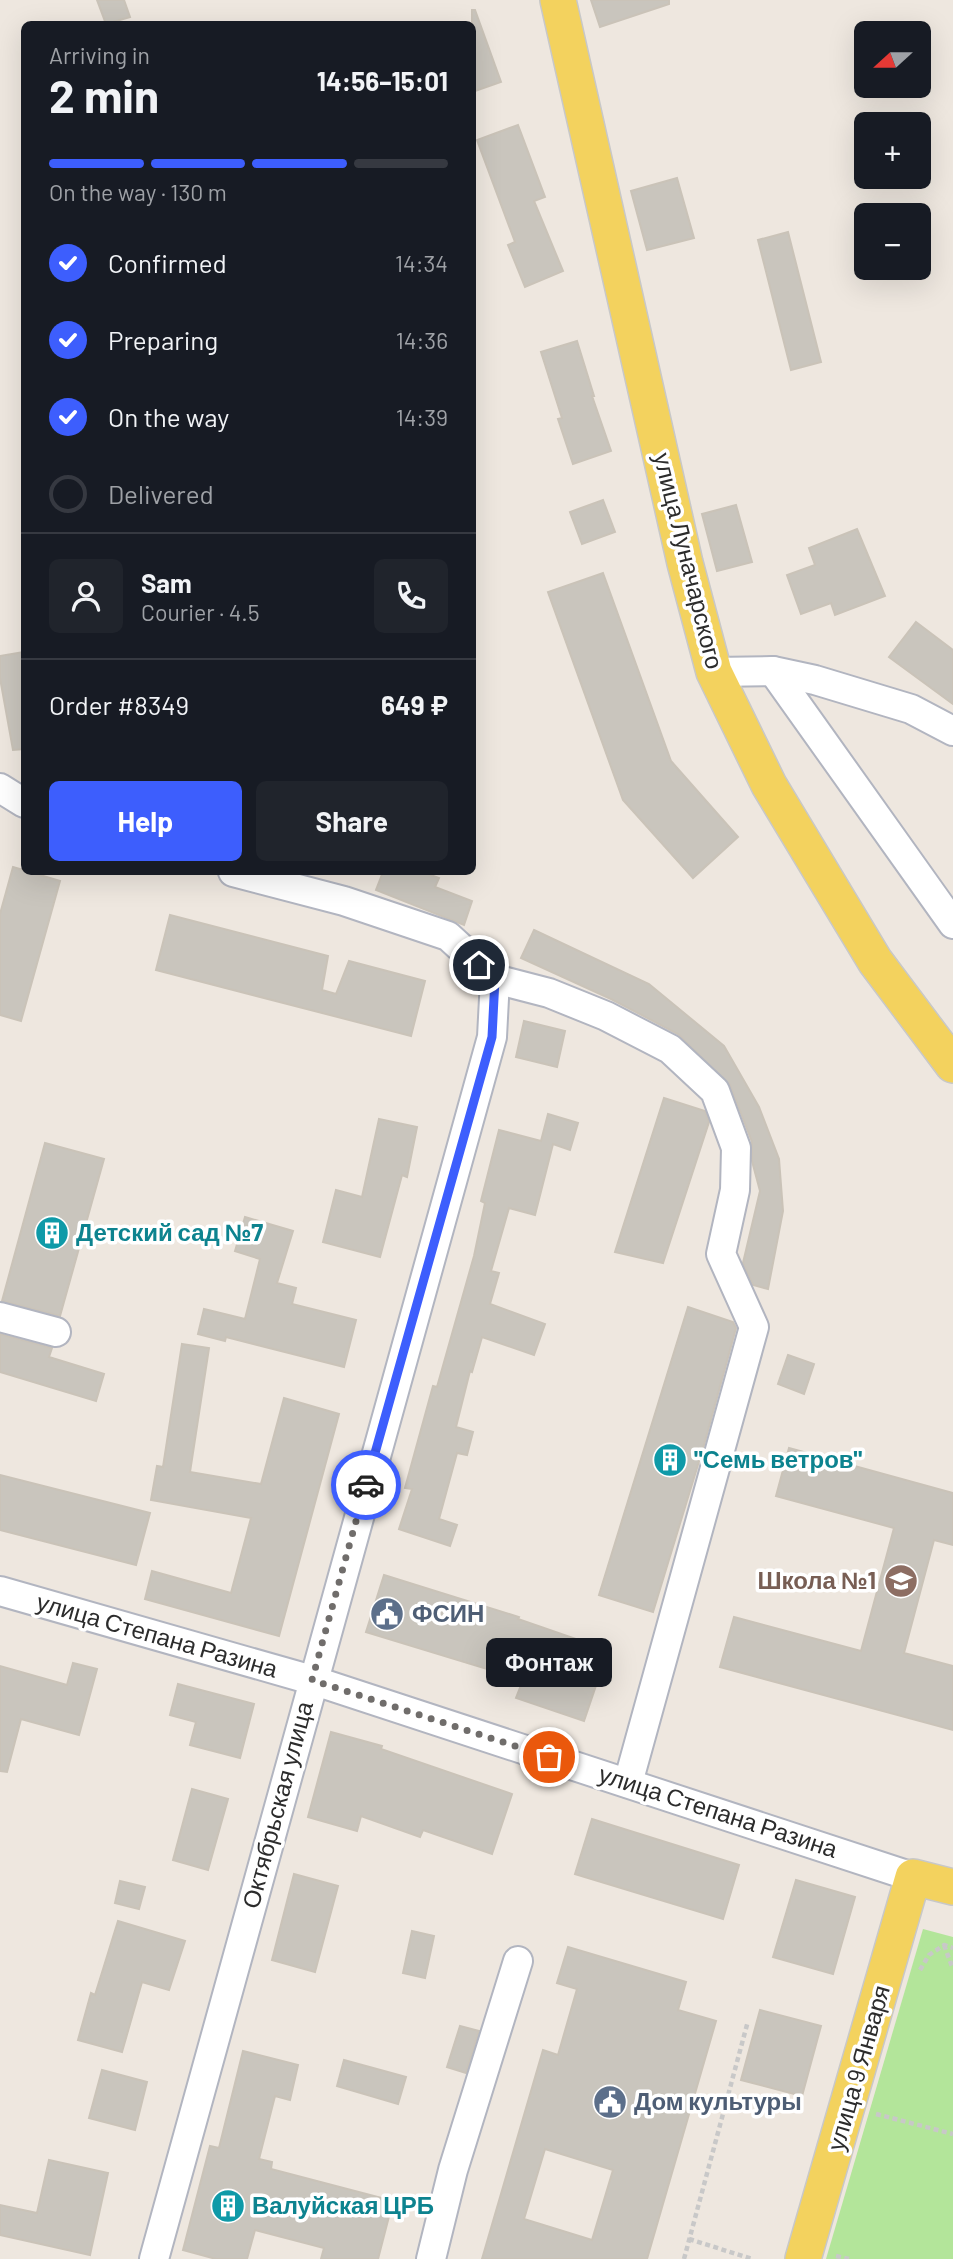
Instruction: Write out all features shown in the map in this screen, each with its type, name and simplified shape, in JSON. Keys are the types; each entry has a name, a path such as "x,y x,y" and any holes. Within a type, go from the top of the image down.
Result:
{"main road":[{"name":"улица Луначарского","path":"558,0 682,549 715,672 769,785 875,961 953,1065"},
{"name":"улица Степана Разина","path":"914,1877 953,1887"},
{"name":"улица 9 Января","path":"818,2257 914,1877"}],"street":[{"path":"715,672 773,671 815,680 911,709 953,731"},
{"path":"773,671 953,924"},
{"path":"244,875 344,901 448,936 495,979 549,993 606,1016 670,1049 715,1091 736,1148 735,1190 721,1254 754,1327 628,1783"},
{"name":"Октябрьская улица","path":"154,2259 492,1037 495,979"},
{"path":"0,1317 56,1332"},
{"name":"улица Степана Разина","path":"0,1591 312,1680 914,1877"},
{"path":"431,2259 453,2170 518,1961"}],"path":[{"path":"944,1945 953,1969"},
{"path":"684,2259 748,2021"},
{"path":"875,2114 953,2134"},
{"path":"689,2239 752,2259"},
{"path":"818,2257 849,2259"}],"green space":[{"path":"923,1929 953,1937 953,2259 826,2259"}],"building":[{"path":"97,0 124,0 130,17 105,21"},
{"path":"591,0 669,0 669,4 600,27"},
{"path":"472,10 475,10 501,82 476,91 476,21 472,21"},
{"path":"518,125 545,197 534,201 563,271 525,287 508,245 515,242 477,140"},
{"path":"677,178 694,238 647,250 631,191"},
{"path":"788,232 821,362 791,370 758,240"},
{"path":"577,341 611,451 573,464 541,352"},
{"path":"603,500 615,532 582,544 570,512"},
{"path":"736,505 752,562 717,571 702,514"},
{"path":"857,529 885,596 835,615 831,603 801,614 787,575 815,565 809,548"},
{"path":"603,573 671,761 738,837 693,878 623,800 548,592"},
{"path":"916,622 953,650 953,704 889,657"},
{"path":"21,652 21,749 13,750 0,678 0,656"},
{"path":"13,867 21,869 21,875 40,875 60,881 21,1021 0,1015 0,914"},
{"path":"382,875 431,875 439,878 435,887 472,901 464,925 376,890"},
{"path":"170,915 328,956 322,990 336,994 349,961 425,981 411,1036 156,970"},
{"path":"534,930 649,984 724,1046 759,1107 779,1159 783,1211 768,1289 753,1285 743,1263 760,1191 752,1161 752,1142 730,1085 678,1034 611,999 521,958"},
{"path":"524,1021 565,1031 557,1067 516,1057"},
{"path":"664,1098 705,1111 709,1122 663,1263 615,1252"},
{"path":"548,1114 578,1123 570,1150 553,1144 535,1215 509,1208 491,1271 499,1273 490,1304 545,1324 534,1355 482,1337 456,1427 473,1432 467,1455 457,1453 439,1519 457,1525 450,1546 399,1529 412,1489 405,1488 433,1386 437,1387 474,1256 485,1203 481,1201 499,1130 541,1141"},
{"path":"379,1119 417,1127 407,1177 402,1175 380,1257 323,1242 336,1190 362,1197"},
{"name":"Детский сад №7","path":"45,1143 104,1159 60,1316 2,1301"},
{"path":"245,1217 293,1231 277,1283 296,1288 292,1304 356,1320 344,1367 226,1337 225,1341 198,1334 204,1309 245,1319 260,1259 235,1251"},
{"name":"\"Семь ветров\"","path":"688,1307 733,1322 736,1328 704,1445 653,1612 599,1595"},
{"path":"0,1334 52,1348 49,1357 104,1374 96,1401 0,1372"},
{"path":"182,1344 209,1348 190,1472 261,1484 284,1398 339,1414 279,1636 145,1599 152,1571 231,1593 251,1518 151,1500 157,1466 163,1467"},
{"path":"788,1355 814,1364 804,1394 778,1384"},
{"name":"Школа №1","path":"789,1448 953,1493 953,1545 934,1540 904,1653 953,1666 953,1730 720,1667 734,1617 861,1651 894,1528 776,1496"},
{"path":"0,1475 150,1513 136,1565 0,1530"},
{"path":"384,1575 519,1617 518,1619 608,1650 584,1721 516,1698 523,1680 366,1632"},
{"path":"73,1663 97,1669 79,1735 21,1719 7,1772 0,1771 0,1666 67,1685"},
{"path":"178,1684 254,1704 240,1758 190,1745 196,1722 170,1715"},
{"path":"331,1732 382,1746 381,1749 512,1794 492,1854 423,1830 420,1837 361,1816 357,1831 308,1817"},
{"path":"192,1789 228,1799 208,1870 173,1860"},
{"path":"592,1819 739,1865 723,1919 575,1874"},
{"path":"294,1874 338,1886 315,1972 272,1960"},
{"path":"796,1880 855,1897 833,1974 773,1957"},
{"path":"120,1881 145,1887 139,1909 115,1903"},
{"path":"118,1921 185,1941 169,1990 142,1982 122,2052 78,2040 91,1993 95,1995"},
{"path":"412,1931 434,1936 425,1978 403,1973"},
{"name":"Дом культуры","path":"568,1947 686,1982 678,2010 716,2021 647,2259 482,2259 543,2050 558,2055 577,1989 557,1983","holes":["545,2149 613,2170 592,2240 524,2219"]},
{"path":"760,2010 821,2026 802,2096 741,2080"},
{"path":"460,2026 479,2031 466,2073 447,2067"},
{"path":"243,2051 298,2065 290,2100 275,2096 259,2159 272,2162 271,2169 393,2201 378,2259 321,2259 324,2248 255,2230 247,2259 216,2259 183,2250 210,2146 219,2148"},
{"path":"344,2060 406,2077 398,2104 337,2086"},
{"path":"102,2070 147,2082 135,2130 89,2118"},
{"path":"49,2160 108,2173 90,2255 0,2235 0,2205 37,2213"}],"way so far":[{"path":"366,1485 312,1680 549,1757"}],"place":[{"name":"Детский сад №7","path":"52,1233"},
{"name":"\"Семь ветров\"","path":"670,1460"},
{"name":"Школа №1","path":"901,1581"},
{"name":"ФСИН","path":"387,1614"},
{"name":"Фонтаж","path":"549,1757"},
{"name":"Дом культуры","path":"610,2102"},
{"name":"Валуйская ЦРБ","path":"228,2206"}],"route":[{"path":"366,1485 492,1037 495,979 479,965"}]}
